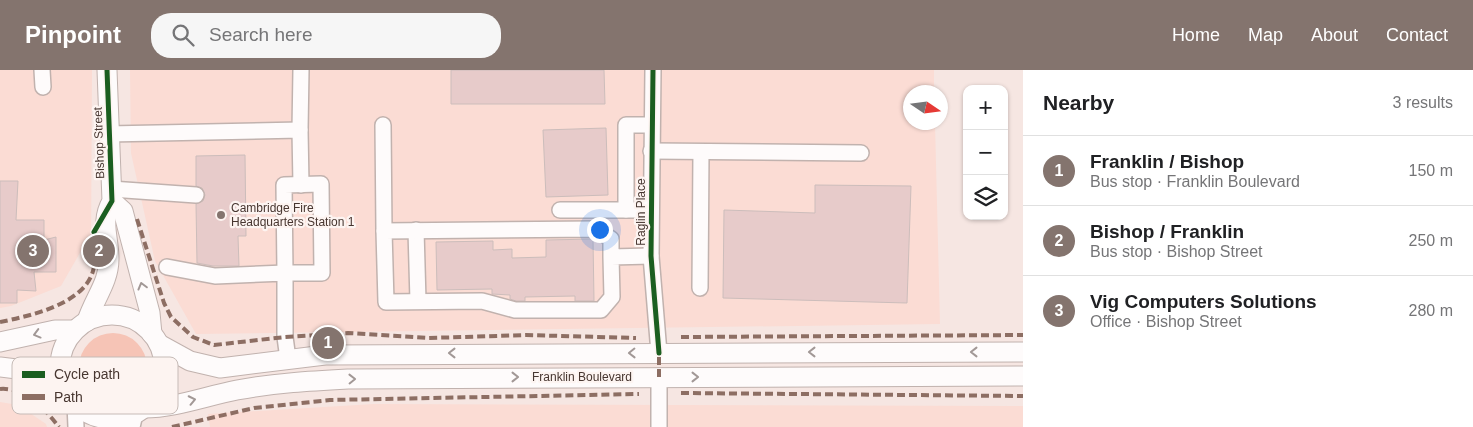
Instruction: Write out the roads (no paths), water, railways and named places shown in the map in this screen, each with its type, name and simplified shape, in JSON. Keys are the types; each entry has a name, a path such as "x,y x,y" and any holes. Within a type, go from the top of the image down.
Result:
{"main road":[{"name":"Bishop Street","path":"81,326 108,274 109,260 105,214 112,195 108,134 107,70"},
{"path":"112,195 123,211 130,244 163,357"},
{"path":"0,342 81,326 104,315 122,315 139,322 156,339"},
{"path":"61,357 65,343 81,326"},
{"name":"Franklin Boulevard","path":"156,339 190,361 212,368 236,367 326,355 1023,352"},
{"name":"Franklin Boulevard","path":"178,404 239,390 292,382 338,379 1023,376"},
{"path":"91,414 114,419 137,416"}],"street":[{"path":"42,70 42,87"},
{"path":"301,70 301,185"},
{"name":"Raglin Place","path":"653,70 651,256 659,353"},
{"path":"626,210 626,125 651,124"},
{"path":"383,125 384,231 386,302 482,301 515,310 601,310 612,297 611,239 596,229 384,231"},
{"path":"108,134 300,130"},
{"path":"651,151 861,153"},
{"path":"700,152 700,288"},
{"path":"167,267 215,276 285,273 322,273 321,184 284,185 285,273 285,336 288,359"},
{"path":"112,195 196,195"},
{"path":"560,210 651,210"},
{"path":"416,230 418,301"},
{"path":"611,257 651,256"},
{"path":"659,377 659,427"},
{"path":"73,414 76,427"}],"place":[{"name":"Cambridge Fire Headquarters Station 1","path":"221,215"},
{"name":"Vig Computers Solutions","path":"33,251"},
{"name":"Bishop / Franklin","path":"99,251"},
{"name":"Franklin / Bishop","path":"328,343"}]}
